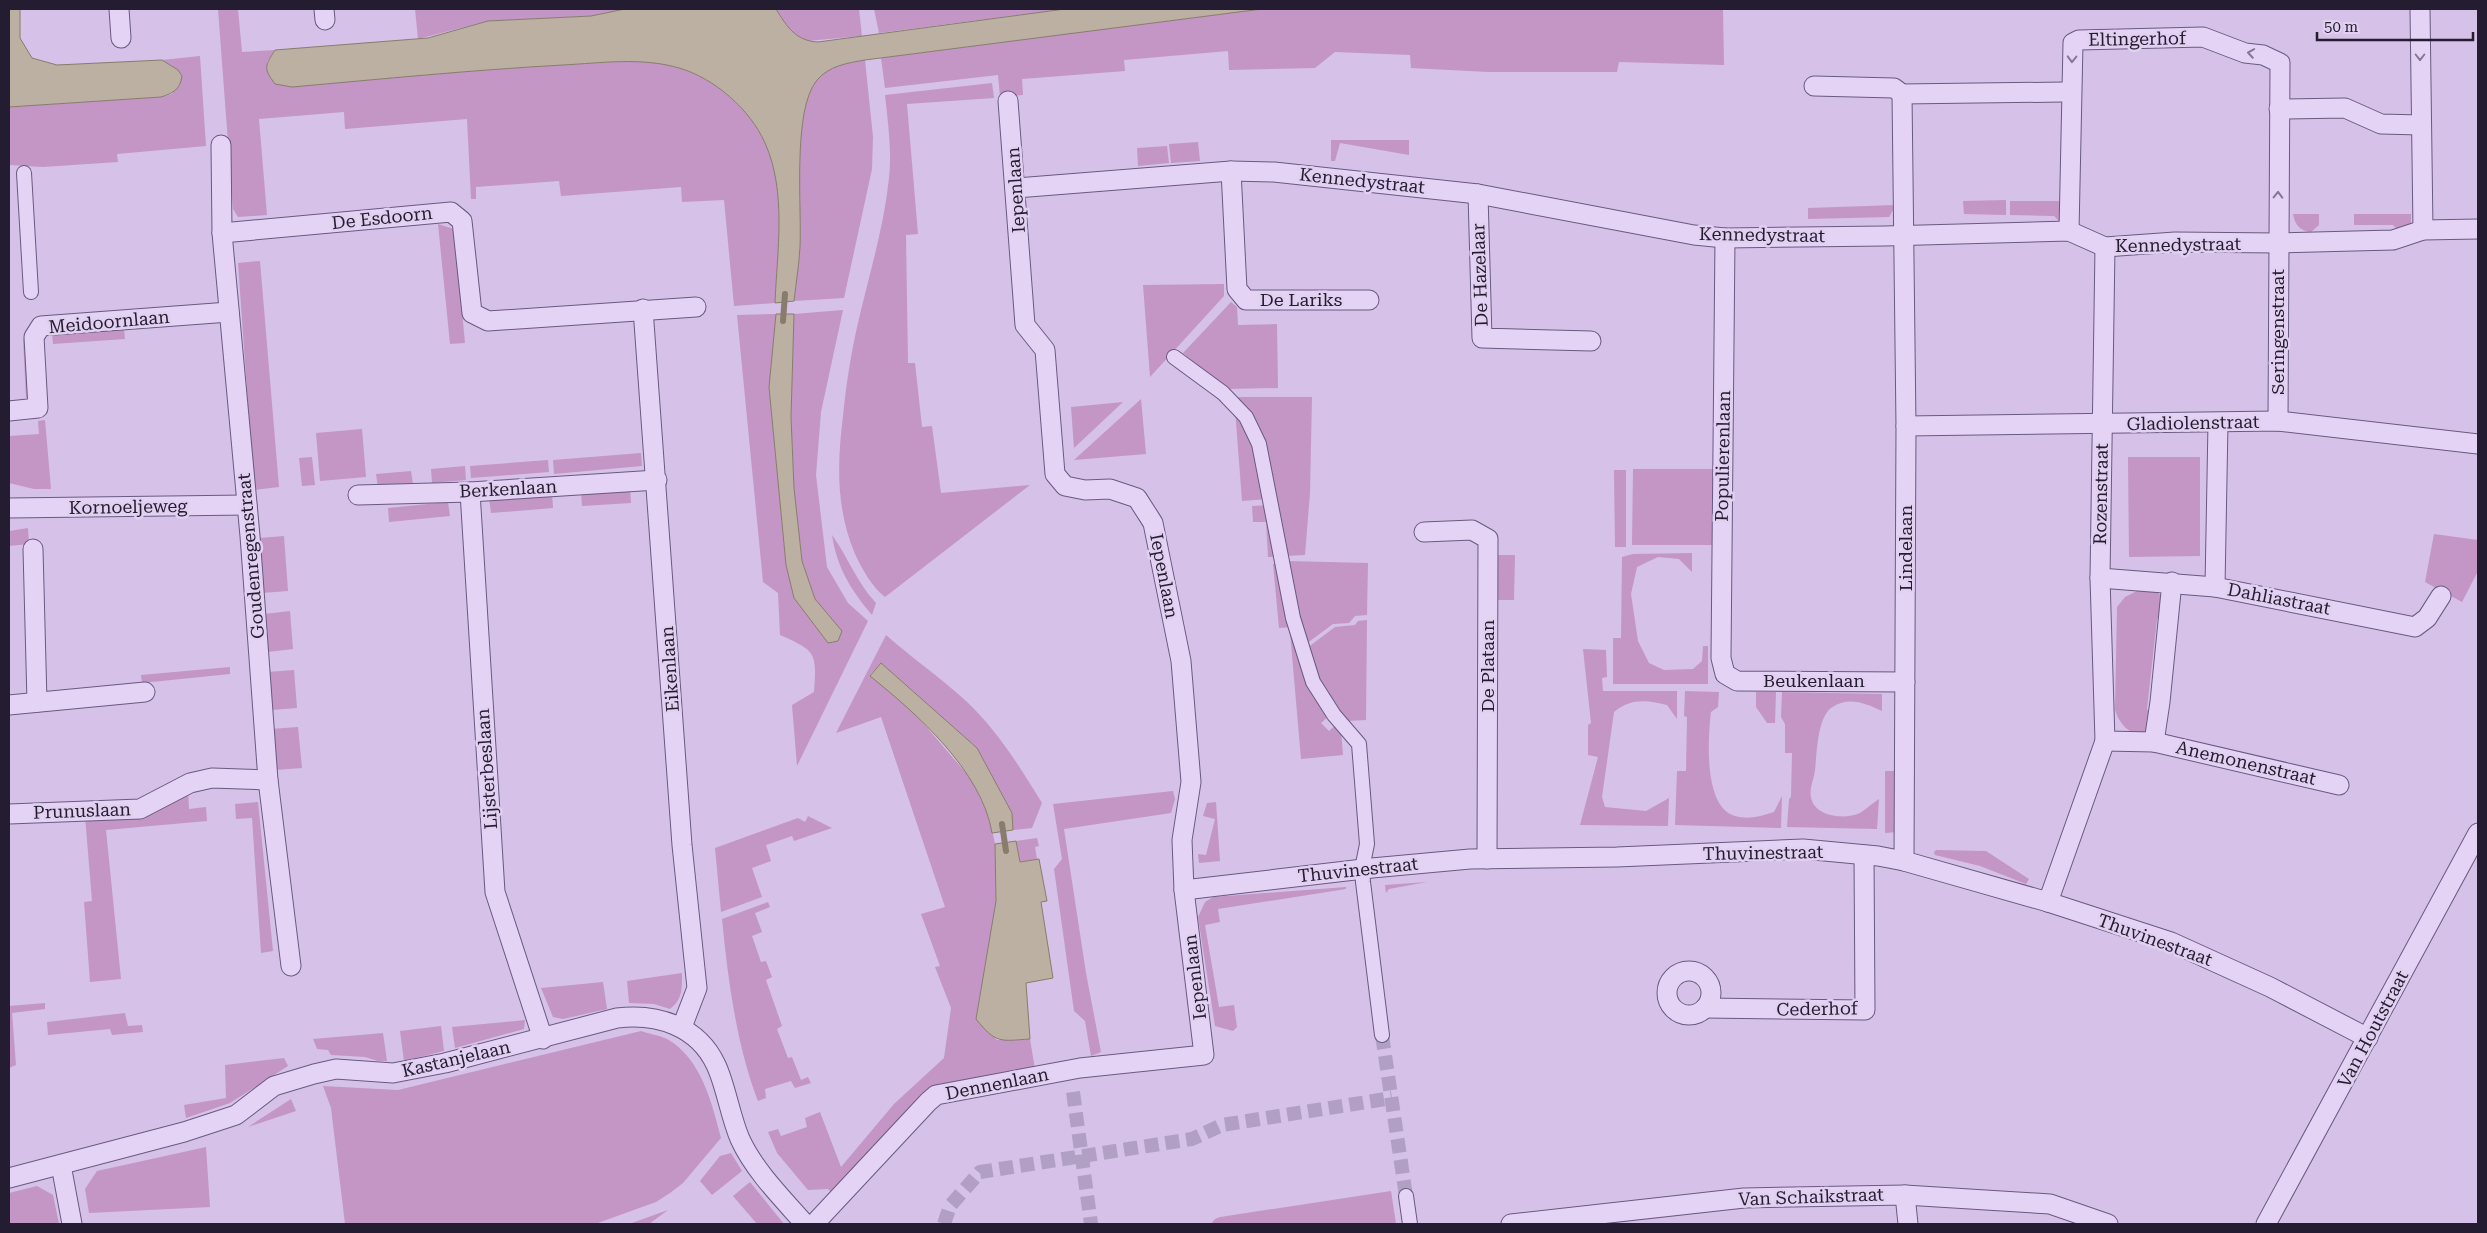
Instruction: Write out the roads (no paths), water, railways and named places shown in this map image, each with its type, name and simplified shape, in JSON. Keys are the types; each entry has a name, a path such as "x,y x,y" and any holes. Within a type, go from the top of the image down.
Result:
{"street":[{"path":"119,9 121,38"},
{"path":"2420,9 2423,230"},
{"name":"Eltingerhof","path":"2069,231 2073,43 2079,40 2203,37 2245,53 2264,55 2280,63 2278,243"},
{"path":"1814,86 1894,88 1902,94 2063,92"},
{"path":"1902,94 1906,236"},
{"name":"Iepenlaan","path":"1008,101 1025,325 1045,350 1055,474 1065,486 1085,490 1110,489 1137,498 1153,523 1181,661 1191,782 1182,840 1184,890 1203,1046"},
{"path":"2279,109 2345,108 2381,124 2421,125"},
{"name":"Goudenregenstraat","path":"221,145 222,233 247,505 268,780 291,966"},
{"name":"Kennedystraat","path":"1016,188 1231,171 1274,172 1478,194 1694,235 1725,238 1906,236 2069,231 2105,246 2176,242 2278,243 2394,240 2423,230 2478,229"},
{"name":"De Lariks","path":"1231,171 1236,289 1246,300 1369,300"},
{"path":"24,173 31,292"},
{"name":"De Hazelaar","path":"1478,194 1482,338 1591,341"},
{"name":"De Esdoorn","path":"222,233 451,212 462,221 472,313 488,321 696,306"},
{"name":"Lindelaan","path":"1904,861 1906,236"},
{"name":"Populierenlaan","path":"1724,674 1721,658 1725,238"},
{"name":"Seringenstraat","path":"2278,243 2278,421"},
{"name":"Rozenstraat","path":"2048,902 2106,742 2100,578 2105,246"},
{"name":"Eikenlaan","path":"643,309 657,480 682,845 697,988 682,1027"},
{"name":"Meidoornlaan","path":"9,411 38,408 34,337 41,326 229,312"},
{"path":"1174,357 1223,393 1246,417 1259,444 1293,618 1313,682 1334,715 1359,744 1367,844 1362,869 1365,911 1382,1034"},
{"name":"Gladiolenstraat","path":"1906,426 2278,421 2478,444"},
{"path":"2215,587 2218,423"},
{"name":"Berkenlaan","path":"358,495 470,492 657,480"},
{"name":"Lijsterbeslaan","path":"470,492 495,892 543,1039"},
{"name":"Kornoeljeweg","path":"9,508 247,505"},
{"name":"De Plataan","path":"1424,532 1472,530 1488,539 1486,859"},
{"path":"33,549 37,702"},
{"name":"Dahliastraat","path":"2100,578 2172,582 2215,587 2415,627 2427,618 2441,596"},
{"path":"2106,742 2154,742 2172,582"},
{"name":"Beukenlaan","path":"1724,674 1737,681 1905,682"},
{"path":"9,705 145,692"},
{"name":"Anemonenstraat","path":"2154,742 2339,785"},
{"name":"Prunuslaan","path":"9,814 140,809 190,783 212,778 268,780"},
{"name":"Van Houtstraat","path":"2266,1224 2478,833"},
{"name":"Thuvinestraat","path":"1184,890 1362,869 1486,859 1617,857 1803,848 1864,855 1904,861 2048,902 2171,942 2270,986 2368,1038"},
{"name":"Cederhof","path":"1705,1008 1865,1010 1864,855"},
{"name":"Kastanjelaan","path":"9,1178 184,1132 236,1115 274,1086 314,1074 336,1069 393,1073 543,1039 617,1018 636,1016 657,1019 682,1027 702,1044 717,1066 735,1126 749,1156 804,1224"},
{"name":"Dennenlaan","path":"814,1224 936,1095 1203,1046"},
{"path":"60,1165 72,1224"},
{"path":"1905,1195 1908,1224"},
{"name":"Van Schaikstraat","path":"1511,1224 1744,1198 1905,1195 2050,1204 2108,1224"},
{"path":"1406,1196 1410,1224"}],"waterway":[{"path":"783,321 785,294"},
{"path":"1002,824 1006,851"}],"tunnel":[{"path":"1382,1035 1406,1196"},
{"path":"1073,1092 1091,1224"},
{"path":"944,1224 950,1206 980,1172 1192,1139 1222,1125 1392,1098"}]}
